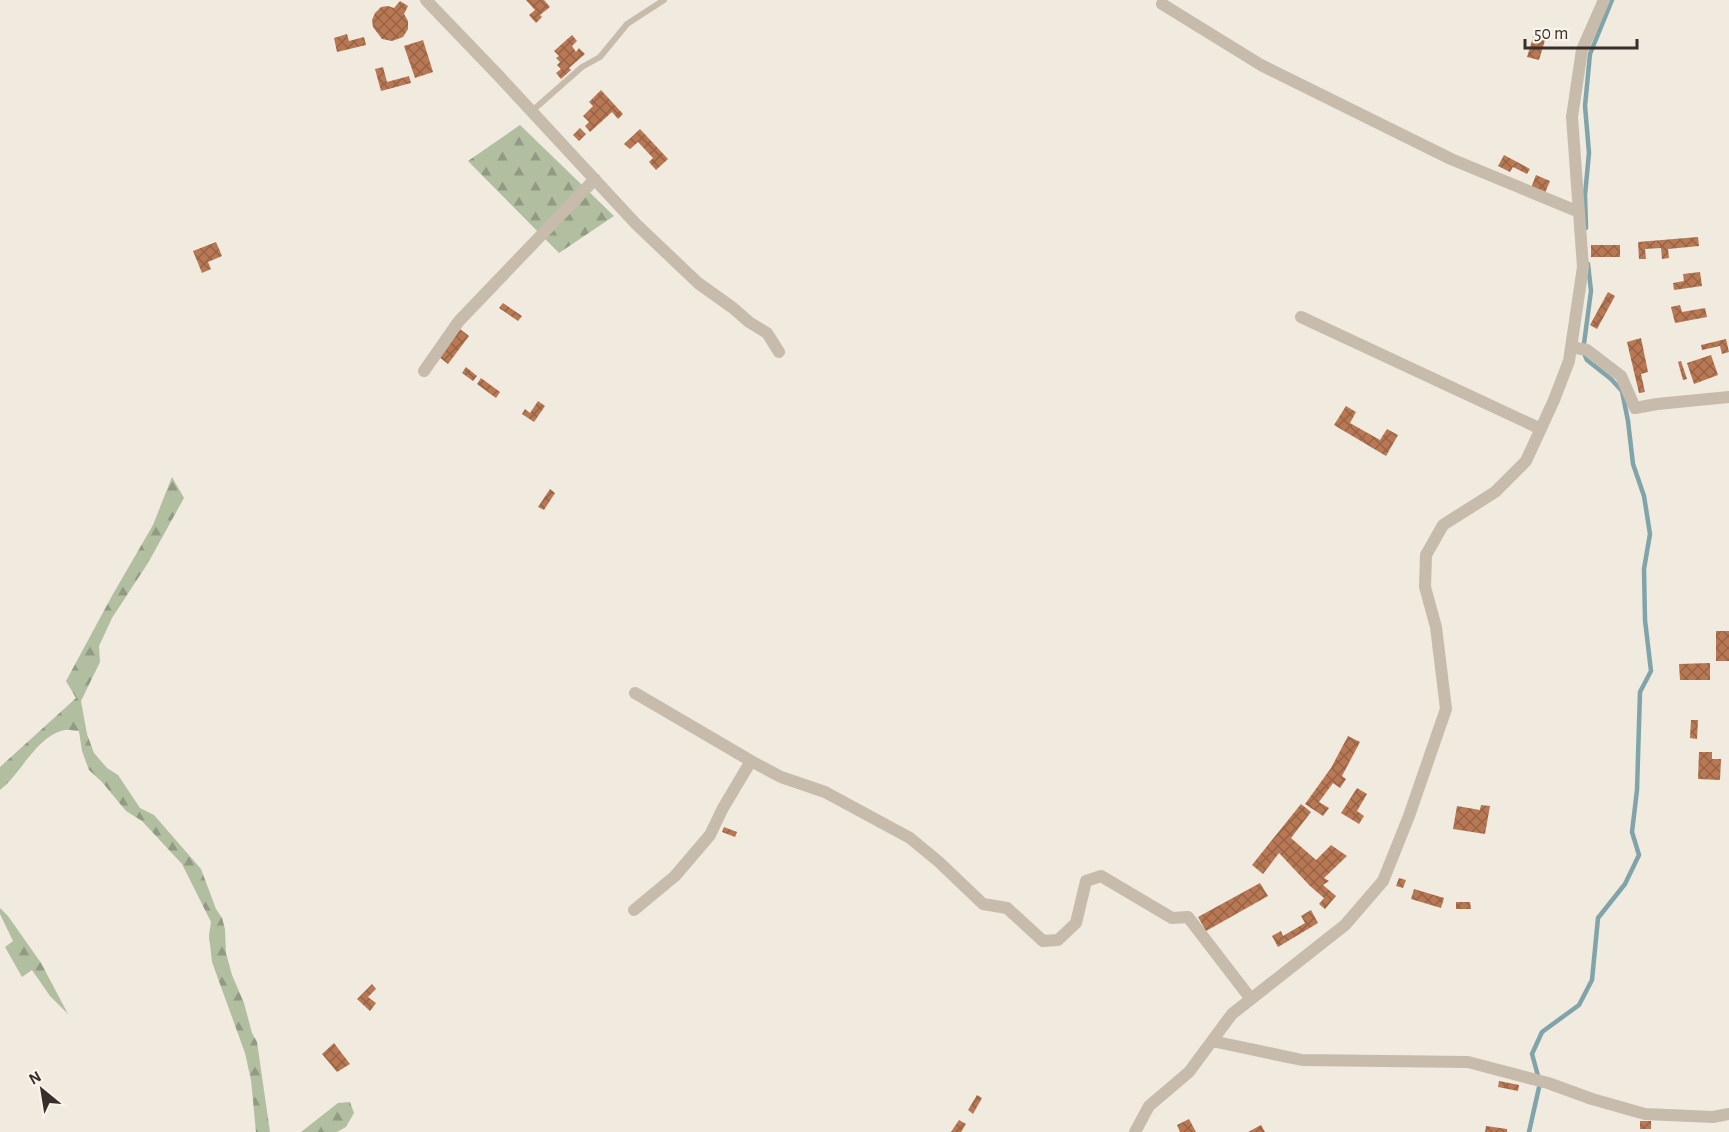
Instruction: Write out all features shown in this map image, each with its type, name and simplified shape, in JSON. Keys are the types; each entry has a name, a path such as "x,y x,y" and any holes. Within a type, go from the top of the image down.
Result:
{"street":[{"path":"426,0 636,224 698,283 767,333 779,352"},
{"path":"1135,1132 1149,1106 1190,1072 1232,1014 1345,925 1383,881 1409,816 1446,709 1436,627 1425,587 1426,555 1443,525 1495,492 1526,461 1565,371 1571,347 1583,267 1572,117 1582,50 1605,0"},
{"path":"1162,4 1261,65 1451,159 1579,212"},
{"path":"424,371 459,321 595,179"},
{"path":"1301,317 1541,429"},
{"path":"1571,347 1587,350 1622,376 1635,408 1729,397"},
{"path":"635,693 751,761 782,777 825,792 910,838 983,904 1007,908 1043,940 1058,940 1076,923 1086,881 1101,876 1172,918 1188,917 1251,999"},
{"path":"634,910 675,876 710,835 751,761"},
{"path":"1212,1041 1302,1060 1468,1062 1548,1083 1592,1099 1645,1114 1713,1117 1729,1114"}],"lane":[{"path":"531,112 582,67 600,57 627,24 664,0"}],"green space":[{"path":"520,125 614,216 559,253 468,161"},
{"path":"172,477 184,498 148,563 112,618 99,646 100,662 81,701 87,734 94,753 107,768 118,775 140,808 154,815 201,869 216,909 222,918 226,953 232,975 257,1042 270,1132 256,1132 251,1080 245,1053 212,962 209,935 211,922 182,864 142,821 126,811 89,770 82,751 79,731 65,730 46,739 0,790 0,767 76,698 66,681 153,525"},
{"path":"0,908 41,963 68,1014 50,996 32,970 22,977 5,947 13,941 0,914"},
{"path":"350,1102 354,1113 346,1127 337,1132 301,1132 338,1103"}],"building":[{"path":"526,0 544,0 550,7 540,15 542,17 536,23 529,15 535,10"},
{"path":"400,1 408,6 404,14 408,21 408,29 403,37 392,41 382,39 373,27 372,20 375,13 381,7 394,8"},
{"path":"347,34 349,41 364,37 366,45 337,52 334,38"},
{"path":"1534,34 1546,37 1539,60 1527,57"},
{"path":"572,35 577,41 572,46 576,52 579,48 585,54 569,68 571,70 561,79 556,73 561,69 557,65 560,62 556,58 559,56 554,51"},
{"path":"423,40 433,72 415,78 404,46"},
{"path":"383,67 387,82 409,76 411,83 381,91 375,69"},
{"path":"601,90 623,114 618,119 612,112 590,132 585,126 589,122 583,116 593,106 589,102"},
{"path":"580,128 586,134 579,141 573,135"},
{"path":"640,129 668,159 656,170 649,162 653,158 638,142 630,149 624,144"},
{"path":"1504,155 1530,169 1527,174 1513,167 1510,172 1498,166"},
{"path":"1536,175 1550,181 1545,193 1531,188"},
{"path":"1698,237 1699,246 1668,249 1669,258 1662,259 1661,248 1645,249 1646,259 1639,259 1638,242"},
{"path":"216,242 222,256 208,262 211,269 202,273 193,251"},
{"path":"1591,245 1620,245 1620,257 1591,257"},
{"path":"1700,272 1702,286 1674,290 1673,283 1684,281 1683,274"},
{"path":"1608,292 1615,296 1597,329 1590,325"},
{"path":"503,303 522,316 518,321 499,308"},
{"path":"1680,305 1682,312 1705,308 1707,317 1675,323 1671,307"},
{"path":"460,329 469,336 448,364 439,357"},
{"path":"1641,338 1648,372 1641,374 1645,392 1639,393 1627,342"},
{"path":"1726,339 1729,352 1722,354 1720,346 1702,350 1701,345"},
{"path":"1711,355 1718,375 1694,384 1687,363"},
{"path":"1681,361 1687,379 1683,380 1678,362"},
{"path":"466,367 477,376 473,381 462,373"},
{"path":"481,378 500,392 496,398 477,384"},
{"path":"538,401 545,406 534,422 522,414 525,409 530,413"},
{"path":"1346,406 1356,412 1350,423 1380,440 1387,429 1398,435 1386,456 1334,425"},
{"path":"550,489 555,493 544,510 538,507"},
{"path":"1716,631 1729,631 1729,661 1716,661"},
{"path":"1710,663 1710,680 1680,680 1679,664"},
{"path":"1691,720 1698,720 1697,739 1690,738"},
{"path":"1348,736 1360,742 1342,776 1346,779 1340,788 1333,783 1319,802 1329,808 1323,816 1305,804 1331,768"},
{"path":"1699,752 1712,752 1712,759 1721,759 1720,780 1698,779"},
{"path":"1357,788 1367,794 1357,811 1364,816 1359,824 1341,813"},
{"path":"1301,804 1311,812 1291,838 1316,860 1331,845 1347,856 1324,878 1329,881 1323,885 1336,896 1325,909 1319,904 1324,898 1279,853 1263,874 1252,865"},
{"path":"1481,805 1490,806 1485,834 1453,829 1457,806 1480,810"},
{"path":"724,827 737,832 735,837 722,832"},
{"path":"1399,878 1406,880 1403,888 1396,886"},
{"path":"1260,883 1268,896 1206,931 1198,917"},
{"path":"1414,889 1444,898 1441,908 1411,899"},
{"path":"1456,902 1470,902 1471,909 1456,909"},
{"path":"1311,910 1318,923 1278,947 1272,936 1281,931 1283,936 1305,923 1301,916"},
{"path":"372,984 376,989 368,997 376,1003 370,1011 357,999"},
{"path":"334,1043 350,1064 337,1072 322,1054"},
{"path":"1499,1081 1519,1085 1518,1091 1498,1087"},
{"path":"977,1095 982,1098 973,1114 968,1110"},
{"path":"1189,1119 1196,1132 1180,1132 1177,1125"},
{"path":"959,1120 966,1124 961,1132 951,1132"},
{"path":"1640,1121 1651,1121 1651,1129 1640,1129"},
{"path":"1261,1125 1265,1132 1248,1132"},
{"path":"1486,1126 1507,1129 1507,1132 1485,1132"}],"waterway":[{"path":"1586,228 1585,195 1589,153 1585,106 1590,54 1612,0"},
{"path":"1529,1132 1540,1083 1532,1054 1542,1032 1579,1005 1592,980 1598,918 1625,884 1639,855 1632,832 1637,790 1640,692 1651,671 1645,620 1644,569 1650,534 1644,496 1633,464 1622,391 1587,360 1583,351 1591,291 1588,264"}]}
